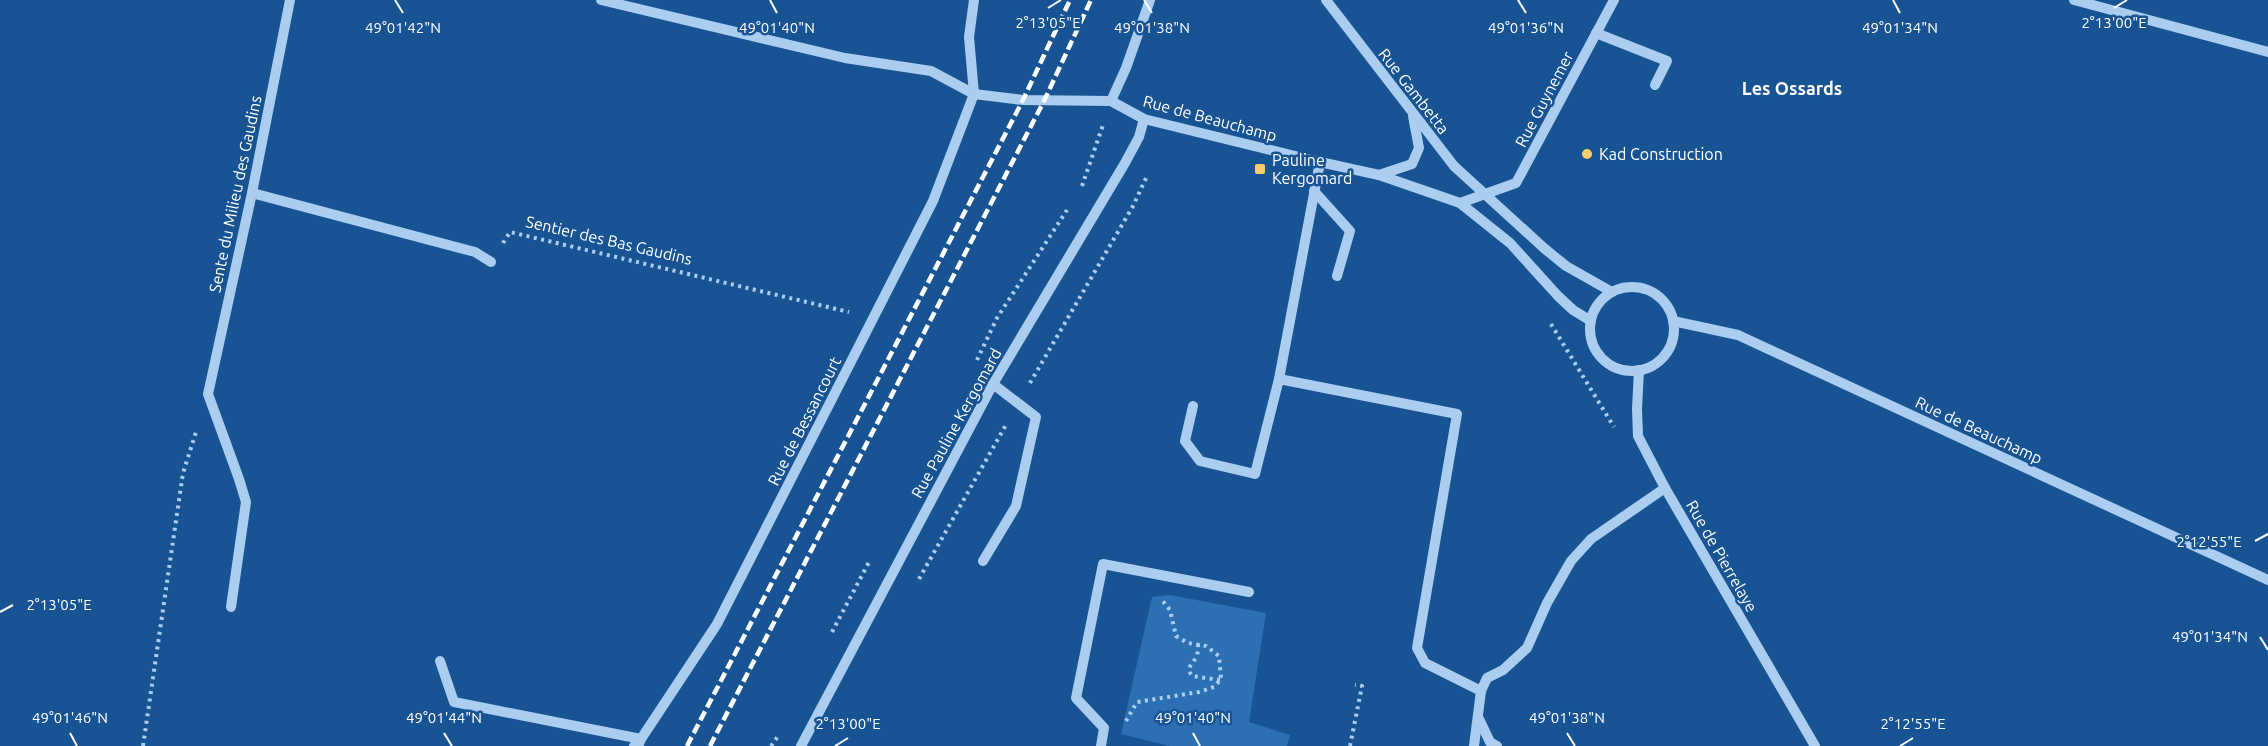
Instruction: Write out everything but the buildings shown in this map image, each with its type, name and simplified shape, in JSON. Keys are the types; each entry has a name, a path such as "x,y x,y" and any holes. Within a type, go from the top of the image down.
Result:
{"street":[{"name":"Sente du Milieu des Gaudins","path":"208,394 252,193 290,0"},
{"name":"Rue de Beauchamp","path":"602,0 845,58 931,71 974,94 1023,100 1111,101 1144,119 1379,175 1460,203 1510,243 1573,310 1591,321"},
{"path":"974,0 969,37 974,94"},
{"path":"1111,101 1126,68 1150,0"},
{"name":"Rue Gambetta","path":"1326,0 1454,166 1484,195"},
{"name":"Rue Guynemer","path":"1484,195 1516,183 1614,0"},
{"path":"2074,0 2268,52"},
{"path":"1596,33 1667,61 1655,85"},
{"name":"Rue de Bessancourt","path":"637,744 717,624 933,201 974,94"},
{"path":"1379,175 1412,164 1419,148 1412,112"},
{"name":"Rue Pauline Kergomard","path":"801,746 993,384 1125,163 1139,137 1144,119"},
{"path":"1193,406 1185,441 1200,461 1255,474 1279,379 1320,162"},
{"path":"1314,191 1350,231 1337,276"},
{"path":"252,193 475,252 491,262"},
{"path":"1460,203 1484,195 1566,266 1612,292"},
{"path":"1623,288 1640,288 1655,294 1667,306 1673,321 1673,338 1667,353 1655,365 1639,370 1623,370 1608,364 1597,352 1591,337 1591,321 1597,306 1612,292 1623,288"},
{"name":"Rue de Beauchamp","path":"1673,321 1738,335 2268,580"},
{"name":"Rue de Pierrelaye","path":"1639,370 1638,436 1665,488 1815,746"},
{"path":"1279,379 1457,414 1417,648 1425,663 1481,691"},
{"path":"983,561 1016,506 1036,417 993,384"},
{"path":"208,394 246,502 231,608"},
{"path":"1474,746 1481,691 1487,678 1503,670 1527,648 1547,603 1571,561 1591,539 1665,488"},
{"path":"1101,746 1104,728 1076,698 1103,564 1250,592"},
{"path":"440,661 454,702 637,744"},
{"path":"1478,719 1490,742 1497,746"}],"path":[{"name":"Sentier des Bas Gaudins","path":"491,262 510,232 873,318"},
{"path":"143,746 183,473 208,394"},
{"path":"916,584 1018,404"},
{"path":"1104,728 1121,730 1137,702 1199,692 1214,687 1220,680 1219,656 1206,646 1188,643 1176,636 1170,610 1157,594 1164,575"},
{"path":"1198,644 1197,656 1189,667 1192,676 1220,680"},
{"path":"1350,746 1362,686 1355,685"}],"shaded area":[{"path":"1170,595 1266,613 1249,722 1290,735 1287,746 1170,746 1121,734 1152,597"}],"railway":[{"path":"687,746 1023,100 1070,0"},
{"path":"710,746 1044,101 1091,0"}],"place":[{"name":"Kad Construction","path":"1587,154"},
{"name":"Pauline Kergomard","path":"1260,169"}],"district":[{"name":"Les Ossards","path":"1792,88"}]}
